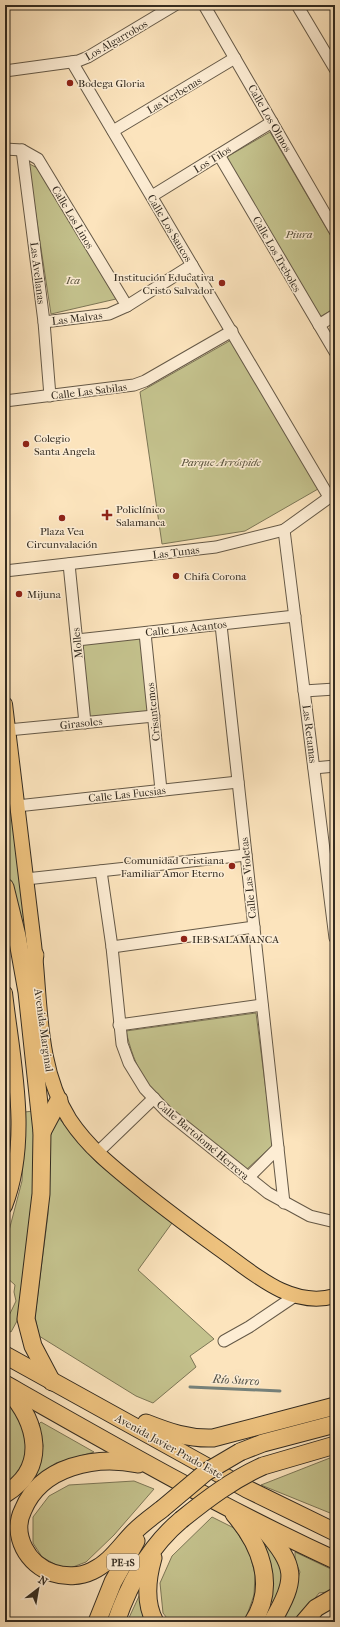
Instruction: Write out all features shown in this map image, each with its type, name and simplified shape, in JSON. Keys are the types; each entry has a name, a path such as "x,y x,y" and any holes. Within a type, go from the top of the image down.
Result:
{"highway":[{"path":"5,887 17,936 27,992 42,1132 40,1206 26,1319 33,1346 52,1382"},
{"path":"27,992 35,955"},
{"path":"42,1132 59,1100"},
{"name":"Avenida Javier Prado Este","path":"5,1355 247,1489 335,1532"},
{"path":"5,1386 230,1509 335,1560"},
{"path":"5,1386 26,1414 32,1430 34,1450 30,1466 24,1477 16,1486 5,1494"},
{"path":"104,1410 176,1435 203,1438 232,1433 277,1419 335,1406"},
{"name":"PE-1S","path":"97,1622 107,1593 124,1560 144,1530 162,1508 206,1472 240,1452 263,1443 335,1424"},
{"name":"PE-1S","path":"116,1622 128,1591 157,1545 181,1520 232,1481 263,1466 335,1445"},
{"path":"151,1467 120,1461 97,1461 81,1464 55,1474 37,1488 24,1505 20,1519 20,1538 25,1550 41,1567 63,1575 80,1575 92,1571 100,1566 134,1532 162,1508"},
{"path":"230,1509 251,1537 264,1566 263,1596 259,1611 253,1622"},
{"path":"317,1523 335,1527"},
{"path":"260,1524 285,1556 289,1566 288,1588 272,1622"},
{"path":"155,1622 150,1610 147,1594 151,1566 157,1545"},
{"path":"304,1622 316,1608 335,1597"}],"main road":[{"name":"Avenida Marginal","path":"5,704 8,730 8,768 17,806 47,1061 59,1100 70,1120 97,1154 188,1227 268,1283 295,1296 311,1299 335,1296"},
{"path":"5,993 18,1125 14,1172 5,1206"}],"street":[{"name":"Los Algarrobos","path":"5,71 72,62 88,57 175,5"},
{"name":"Calle Los Olmos","path":"204,5 335,231"},
{"path":"297,5 335,69"},
{"name":"Las Verbenas","path":"113,131 236,58"},
{"name":"Calle Los Saucos","path":"72,62 192,265 332,495"},
{"name":"Los Tilos","path":"152,196 272,122"},
{"path":"5,149 22,150"},
{"name":"Calle Los Linos","path":"22,150 38,160 127,306"},
{"name":"Las Avellanas","path":"22,150 44,322 50,396"},
{"name":"Calle Los Treboles","path":"220,155 335,352"},
{"name":"Las Malvas","path":"44,322 109,314 127,306 192,265"},
{"path":"319,325 335,316"},
{"name":"Calle Las Sabilas","path":"5,401 134,385 145,381 232,331"},
{"name":"Las Tunas","path":"5,571 198,550 284,530 332,495"},
{"name":"Las Retamas","path":"284,530 335,938"},
{"name":"Molles","path":"70,564 85,723"},
{"name":"Calle Los Acantos","path":"77,640 295,616"},
{"name":"Calle Las Violetas","path":"221,624 284,1203"},
{"name":"Crisantemos","path":"145,633 161,790"},
{"path":"304,691 335,689"},
{"name":"Girasoles","path":"8,730 154,716"},
{"path":"314,768 335,766"},
{"name":"Calle Las Fucsias","path":"17,806 238,782"},
{"path":"26,879 246,855"},
{"name":"Calle Bartolomé Herrera","path":"101,871 112,947 122,1044 129,1063 145,1089 167,1112 248,1178 284,1203 310,1216 335,1222"},
{"path":"112,947 254,927"},
{"path":"119,1026 262,1005"},
{"path":"97,1154 154,1098"},
{"path":"248,1178 278,1148"},
{"path":"224,1341 249,1327 295,1296"}],"green space":[{"name":"Piura","path":"270,132 335,243 335,308 318,318 225,158"},
{"name":"Ica","path":"28,163 39,169 116,299 51,314"},
{"name":"Parque Arróspide","path":"233,339 318,489 245,531 162,544 140,392"},
{"path":"142,636 151,715 88,720 80,642"},
{"path":"5,761 29,959 5,870"},
{"path":"256,1013 273,1145 247,1169 193,1128 155,1093 139,1069 131,1050 126,1031"},
{"path":"46,1103 96,1162 172,1223 138,1270 214,1339 190,1356 196,1367 153,1403 136,1396 39,1336 35,1317 48,1214 49,1166"},
{"path":"33,1111 35,1164 32,1216 17,1321 11,1332 5,1329 5,1324 16,1301 14,1292 15,1285 5,1276 5,1246 22,1181 25,1112"},
{"path":"5,1399 23,1418 27,1460 5,1489"},
{"path":"41,1422 94,1452 56,1463 37,1476 34,1474 43,1446 39,1424"},
{"path":"335,1456 335,1515 261,1485"},
{"path":"134,1481 154,1489 114,1535 86,1562 65,1570 42,1557 33,1543 33,1517 49,1496 69,1485"},
{"path":"212,1517 234,1528 249,1551 255,1574 254,1595 245,1621 170,1622 163,1613 160,1583 172,1556"},
{"path":"255,1534 265,1539 284,1568 276,1604 270,1601 273,1582 269,1558"},
{"path":"295,1552 335,1571 335,1591 319,1593 297,1622 278,1622 288,1606 300,1572 295,1561"},
{"path":"140,1594 148,1622 127,1622"}],"waterway":[{"name":"Río Surco","path":"190,1387 280,1391"}],"place":[{"name":"Bodega Gloria","path":"70,83"},
{"name":"Institución Educativa Cristo Salvador","path":"222,283"},
{"name":"Colegio Santa Angela","path":"26,444"},
{"name":"Policlínico Salamanca","path":"107,515"},
{"name":"Plaza Vea Circunvalación","path":"62,518"},
{"name":"Chifa Corona","path":"176,576"},
{"name":"Mijuna","path":"19,594"},
{"name":"Comunidad Cristiana Familiar Amor Eterno","path":"232,866"},
{"name":"IEB SALAMANCA","path":"184,939"}]}
